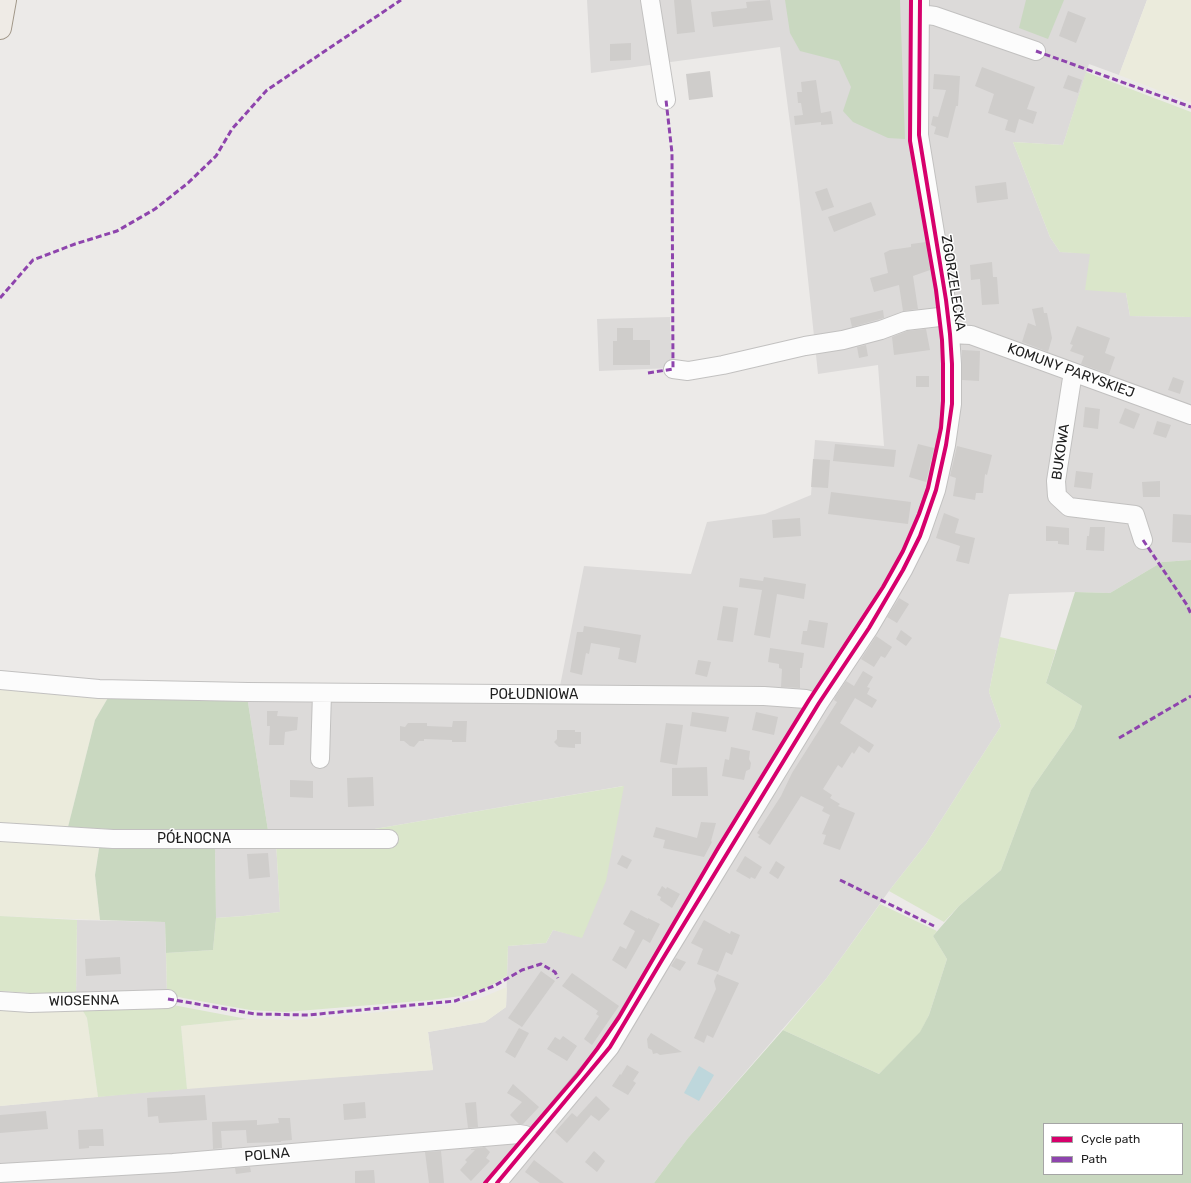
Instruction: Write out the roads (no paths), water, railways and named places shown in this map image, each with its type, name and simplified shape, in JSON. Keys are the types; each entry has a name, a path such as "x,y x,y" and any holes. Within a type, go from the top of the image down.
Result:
{"main road":[{"path":"0,28 5,0"}],"street":[{"path":"650,0 666,100"},
{"path":"920,7 935,16 1036,51"},
{"name":"ZGORZELECKA","path":"497,1183 610,1047 818,703 869,628 903,570 920,536 936,490 946,446 952,404 949,325 919,135 920,7"},
{"name":"KOMUNY PARYSKIEJ","path":"673,369 688,371 805,346 843,340 881,330 905,321 949,325 971,335 1191,415"},
{"name":"BUKOWA","path":"1073,372 1056,481 1057,496 1069,507 1135,515 1143,540"},
{"name":"POŁUDNIOWA","path":"0,680 99,689 322,693 764,696 806,699 818,703"},
{"path":"320,759 322,693"},
{"name":"PÓŁNOCNA","path":"0,832 113,838 389,839"},
{"name":"WIOSENNA","path":"0,1001 30,1003 168,999"},
{"name":"POLNA","path":"0,1173 173,1163 519,1134 525,1135 532,1141"}],"water":[{"path":"699,1066 714,1075 699,1101 684,1093"}]}
